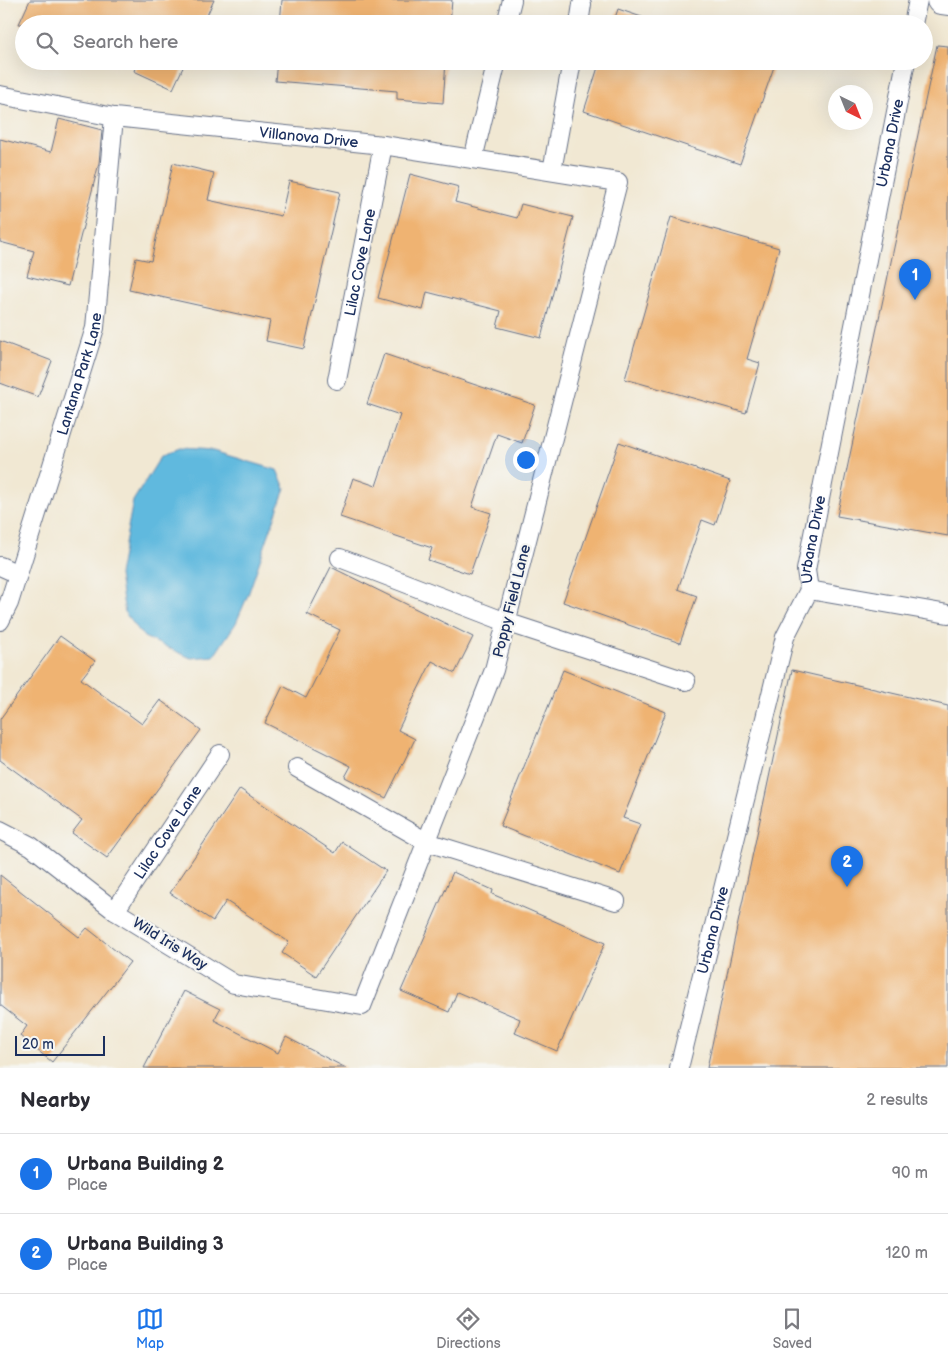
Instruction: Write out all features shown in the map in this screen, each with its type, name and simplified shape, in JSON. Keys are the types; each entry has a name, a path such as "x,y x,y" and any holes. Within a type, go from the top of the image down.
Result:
{"street":[{"path":"941,0 948,1"}],"lane":[{"path":"508,15 512,0"},
{"path":"915,15 918,0"},
{"path":"580,15 582,4"},
{"path":"473,159 495,70"},
{"path":"552,171 570,70"},
{"name":"Urbana Drive","path":"678,1068 785,637 809,590 806,570 904,70"},
{"name":"Villanova Drive","path":"0,96 114,117 383,145 618,182"},
{"name":"Lantana Park Lane","path":"0,621 9,603 96,328 114,117"},
{"name":"Lilac Cove Lane","path":"337,380 383,145"},
{"name":"Poppy Field Lane","path":"362,1006 494,670 618,182"},
{"path":"340,558 506,622 686,681"},
{"path":"0,566 18,574"},
{"path":"809,590 948,614"},
{"name":"Lilac Cove Lane","path":"116,911 220,754"},
{"path":"297,768 427,842 616,901"},
{"name":"Wild Iris Way","path":"0,830 31,846 116,911 234,984 362,1006"}],"water":[{"path":"179,449 213,451 277,470 285,488 248,595 236,623 214,656 191,658 144,637 125,613 119,575 133,501 161,456"}],"building":[{"path":"30,0 214,0 207,15 23,15"},
{"path":"282,0 452,0 451,15 281,15"},
{"path":"618,9 636,15 616,15"},
{"path":"937,45 948,46 948,536 837,516"},
{"path":"134,70 182,70 173,89"},
{"path":"276,70 445,70 443,103 397,99 397,91 275,81"},
{"path":"597,70 773,70 740,164 584,111"},
{"path":"59,119 102,130 99,163 68,286 27,276 34,251 0,242 0,139 51,152"},
{"path":"173,163 214,173 208,200 281,216 289,181 340,192 304,349 266,341 270,321 129,290 136,258 151,261"},
{"path":"410,174 459,187 455,202 517,218 521,204 573,217 541,338 497,327 501,311 427,292 423,310 378,298"},
{"path":"671,217 779,248 747,359 760,363 746,413 625,379"},
{"path":"0,341 52,361 38,397 0,383"},
{"path":"384,354 535,405 522,443 497,434 472,507 491,513 470,574 428,560 432,548 340,517 353,478 376,486 400,415 367,404"},
{"path":"619,442 730,481 715,525 702,520 678,589 697,596 680,643 563,602"},
{"path":"331,567 473,637 455,673 432,661 398,730 415,739 386,798 345,777 351,766 265,723 283,686 306,698 340,630 307,614"},
{"path":"60,636 95,661 81,679 142,724 160,700 201,730 107,858 72,833 82,820 0,760 0,719"},
{"path":"563,670 666,712 623,818 640,824 620,874 500,826"},
{"path":"792,670 948,706 948,1068 707,1068"},
{"path":"240,789 335,853 342,842 386,871 316,976 282,953 289,942 226,901 213,921 170,893"},
{"path":"453,872 493,890 492,894 605,943 557,1051 515,1033 520,1019 457,992 449,1012 401,991"},
{"path":"0,875 79,937 87,928 130,962 52,1062 20,1036 27,1026 0,1005"},
{"path":"184,991 220,1009 214,1020 278,1053 286,1037 346,1068 144,1068"}],"place":[{"name":"Urbana Building 2","path":"915,300"},
{"name":"Urbana Building 3","path":"847,887"}]}
